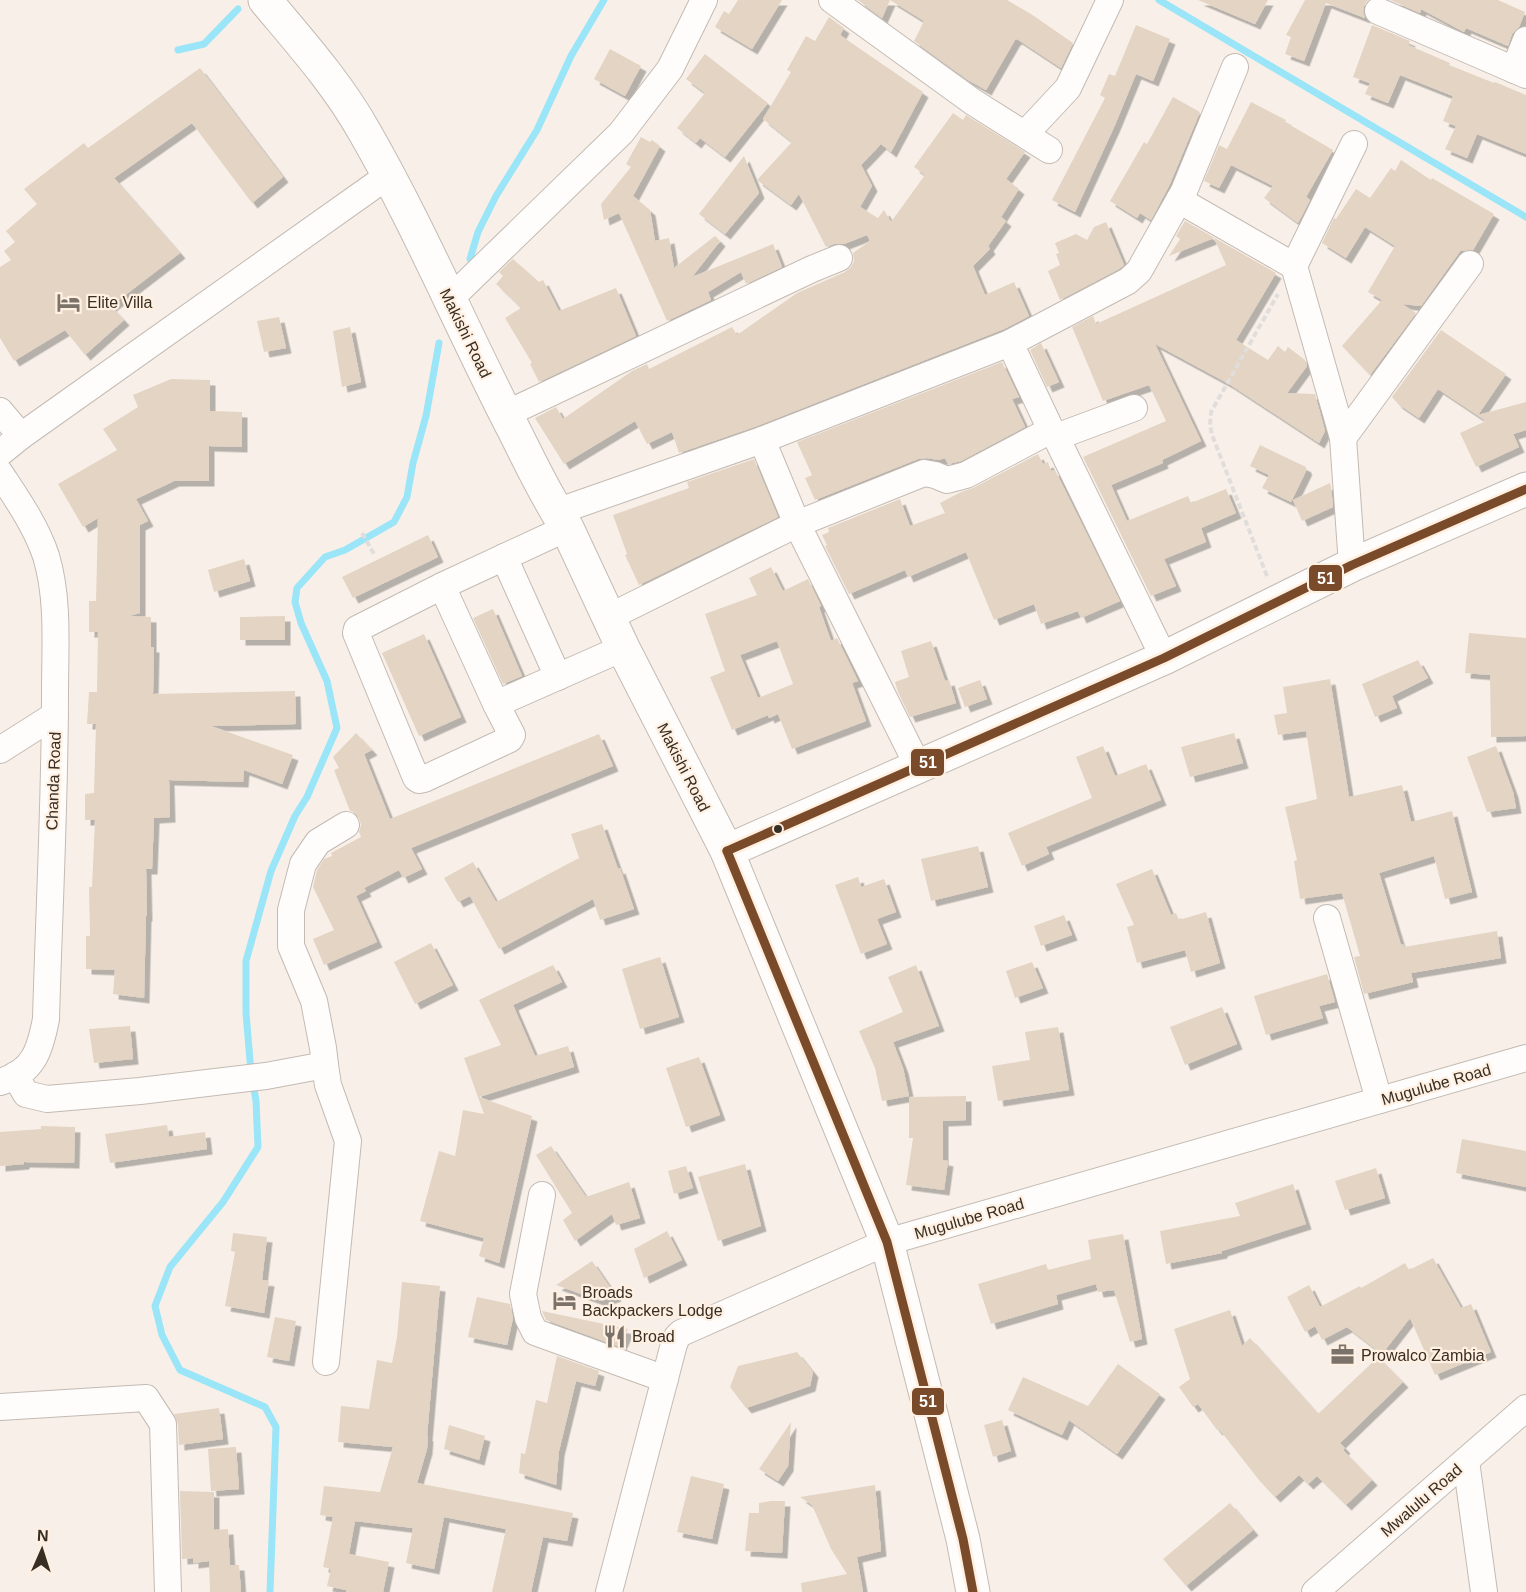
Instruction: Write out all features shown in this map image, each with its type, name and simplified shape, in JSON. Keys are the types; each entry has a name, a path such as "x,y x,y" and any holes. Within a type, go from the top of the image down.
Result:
{"main road":[{"name":"Makishi Road","path":"266,0 322,68 364,129 389,175 506,414 727,851 887,1242 963,1539 973,1592"},
{"path":"727,851 1164,658 1352,565 1526,489"}],"street":[{"path":"450,299 621,133 670,69 704,0"},
{"path":"832,0 973,102 1049,150"},
{"path":"1025,134 1068,88 1110,0"},
{"path":"1378,11 1520,72 1526,40"},
{"path":"442,586 512,735 510,739 419,780 416,778 357,631 442,586 504,557 561,520 1011,343 1128,281 1138,271 1179,200 1234,67"},
{"path":"1352,565 1343,438 1294,266 1354,144"},
{"path":"0,453 389,175"},
{"path":"1179,200 1294,266"},
{"path":"506,414 839,258"},
{"path":"1343,438 1470,264"},
{"path":"1011,343 1164,658"},
{"path":"609,617 797,524 924,473 947,480 966,475 1053,433 1134,408"},
{"path":"0,411 21,436"},
{"path":"762,440 797,524 919,768"},
{"name":"Chanda Road","path":"0,473 20,504 45,556 50,573 55,615 55,715 46,1019 38,1053 30,1065 8,1078"},
{"path":"504,557 558,677"},
{"path":"496,704 623,648"},
{"path":"0,750 55,715"},
{"path":"326,1362 348,1141 328,1086 314,1001 291,946 291,910 303,864 318,842 346,825"},
{"path":"1327,918 1379,1100"},
{"name":"Mugulube Road","path":"609,1592 674,1344 676,1337 681,1333 887,1242 1526,1058"},
{"path":"8,1078 26,1094 47,1098 140,1091 256,1077 325,1065"},
{"path":"542,1196 524,1294 528,1318 535,1332 665,1379"},
{"path":"0,1407 146,1398 163,1424 168,1592"},
{"name":"Mwalulu Road","path":"1315,1592 1526,1408"},
{"path":"1466,1461 1484,1592"}],"path":[{"path":"1277,602 1212,435 1210,418 1211,411 1294,266"},
{"path":"362,533 374,554"}],"building":[{"path":"738,0 782,0 752,49 715,27 724,11 729,14"},
{"path":"858,0 890,0 882,18"},
{"path":"890,0 1007,0 1073,43 1061,68 1017,39 1015,40 986,90 968,80 914,41 924,21"},
{"path":"1198,0 1268,0 1255,24"},
{"path":"1305,0 1368,0 1363,12 1365,18 1326,3 1304,61 1285,54 1291,37 1286,35"},
{"path":"1390,0 1498,0 1525,12 1508,46 1466,28 1464,32 1421,9 1420,13"},
{"path":"829,17 844,28 840,35 923,92 891,152 881,144 861,165 872,186 860,207 878,218 884,210 891,222 925,175 914,167 953,113 963,120 966,115 1025,152 1006,179 1019,189 1001,217 1006,221 988,246 990,249 973,266 985,295 1014,282 1029,316 1004,329 757,426 679,453 672,432 647,444 635,421 564,464 535,418 556,407 563,419 632,371 647,364 649,369 732,327 737,335 797,293 845,272 854,261 853,253 870,241 867,235 844,244 826,247 799,194 791,205 757,180 792,142 763,119 791,72 787,70 806,36 815,41"},
{"path":"1136,25 1170,39 1153,81 1136,74 1075,212 1052,200 1105,98 1100,95 1109,74 1115,76"},
{"path":"1372,25 1410,41 1408,45 1450,63 1449,65 1526,95 1526,154 1477,134 1467,158 1445,149 1456,126 1443,121 1453,96 1400,75 1388,103 1365,94 1370,83 1353,77"},
{"path":"610,49 641,66 625,96 594,79"},
{"path":"705,54 768,103 725,157 700,138 696,143 677,128 705,93 686,79"},
{"path":"200,68 283,177 252,203 192,123 114,178 180,253 111,306 124,320 85,355 65,330 14,361 0,338 0,267 11,260 4,251 15,242 6,231 37,204 24,189 84,143 88,148"},
{"path":"1173,97 1200,112 1170,184 1151,220 1140,213 1137,218 1110,201 1144,142 1147,144"},
{"path":"1251,102 1286,120 1285,122 1333,150 1306,197 1310,200 1298,223 1264,198 1273,186 1231,165 1219,188 1204,181 1219,145 1227,149"},
{"path":"641,137 650,142 652,140 660,146 633,196 650,210 655,241 669,238 674,268 715,236 720,241 692,277 773,244 782,267 746,284 741,272 708,292 711,300 667,321 619,213 604,220 601,204 631,167 626,164"},
{"path":"744,156 759,193 725,234 699,214"},
{"path":"1401,160 1431,180 1432,178 1494,214 1473,250 1461,250 1421,306 1402,304 1416,313 1370,375 1342,346 1382,300 1368,292 1395,246 1365,227 1346,258 1322,243 1334,218 1336,219 1356,189 1370,198 1391,168 1395,171"},
{"path":"1185,221 1276,273 1236,340 1268,360 1278,346 1285,352 1288,347 1305,360 1307,366 1287,393 1315,394 1325,431 1319,443 1229,384 1155,344 1201,441 1162,460 1163,463 1111,485 1127,521 1188,496 1191,503 1226,489 1236,513 1201,528 1206,542 1164,559 1176,586 1151,596 1083,457 1166,421 1149,385 1103,401 1072,327 1093,316 1096,324 1226,265 1214,238 1169,256 1180,239 1176,236"},
{"path":"1106,222 1124,265 1060,300 1048,271 1060,265 1055,243 1076,234 1087,240 1094,227"},
{"path":"513,259 539,282 543,280 559,311 616,288 636,336 539,382 530,364 532,363 505,318 521,308 496,284 503,276 499,272"},
{"path":"279,317 286,348 264,352 257,321"},
{"path":"350,327 361,382 342,387 333,331"},
{"path":"1441,330 1506,374 1478,415 1526,402 1526,430 1513,434 1519,447 1476,467 1460,433 1486,421 1438,389 1419,418 1398,404 1392,397"},
{"path":"1041,343 1059,382 1047,387 1030,350"},
{"path":"1002,362 1019,397 1012,399 1025,427 961,461 948,464 945,458 918,459 815,500 805,478 812,475 797,442"},
{"path":"171,379 210,380 210,411 242,412 242,447 209,446 209,481 174,481 136,499 148,521 140,525 140,613 129,616 151,617 151,647 154,647 153,694 295,691 296,724 211,726 293,755 282,784 244,770 243,782 169,780 170,817 154,818 152,869 146,869 144,998 113,994 115,970 86,969 86,936 90,936 89,887 92,887 95,820 85,820 85,794 94,793 96,724 87,724 89,692 97,692 98,632 89,632 89,601 96,601 98,518 83,527 58,484 117,450 103,429 138,407 133,395"},
{"path":"1260,445 1306,467 1291,502 1262,488 1269,475 1250,466"},
{"path":"1038,454 1043,464 1048,462 1051,471 1055,470 1120,601 1081,618 1078,611 1041,624 1034,604 994,620 966,552 908,577 905,570 849,594 825,546 827,545 822,535 829,532 828,528 900,499 910,526 945,513 940,503"},
{"path":"754,459 778,517 639,585 625,555 627,554 613,515 689,488 687,482"},
{"path":"1330,483 1333,507 1302,521 1293,500"},
{"path":"428,535 438,557 353,598 342,577"},
{"path":"244,559 250,581 214,592 208,570"},
{"path":"771,567 783,591 808,579 821,606 819,607 831,641 837,638 858,681 852,683 866,721 792,749 778,714 769,718 768,715 732,730 710,677 725,671 705,614 757,595 749,578","holes":["777,641 793,684 758,698 740,655"]},
{"path":"493,609 522,676 503,684 473,618"},
{"path":"285,616 285,640 240,640 240,617"},
{"path":"1469,633 1526,638 1526,736 1491,737 1490,675 1465,673"},
{"path":"424,634 461,717 419,736 382,653"},
{"path":"931,641 945,681 949,680 956,703 910,717 895,682 909,677 901,651"},
{"path":"1418,660 1428,678 1392,696 1397,708 1375,717 1362,684"},
{"path":"1330,679 1349,797 1402,785 1411,822 1452,811 1472,892 1445,899 1434,856 1379,873 1401,945 1403,944 1404,947 1497,931 1501,958 1411,973 1413,982 1364,994 1354,957 1360,956 1342,893 1300,899 1294,861 1297,860 1285,807 1317,799 1306,731 1278,735 1274,715 1287,713 1283,687"},
{"path":"980,680 987,699 965,707 958,688"},
{"path":"356,733 372,750 364,754 390,819 599,734 613,766 411,848 422,869 403,878 399,870 364,888 366,891 356,896 377,942 324,965 313,939 334,930 313,887 317,870 324,859 361,837 359,818 350,811 334,770 339,768 333,757"},
{"path":"1234,733 1243,763 1190,777 1181,747"},
{"path":"1103,746 1115,776 1146,764 1161,800 1046,847 1049,854 1022,866 1008,833 1092,798 1076,757"},
{"path":"1496,746 1513,792 1516,808 1487,812 1467,757"},
{"path":"602,824 634,909 600,920 593,899 499,949 470,896 458,902 444,878 473,862 496,902 579,858 571,834"},
{"path":"978,846 988,887 931,901 921,859"},
{"path":"1152,869 1171,915 1176,913 1179,920 1206,912 1220,963 1191,972 1185,950 1137,963 1127,927 1134,925 1116,884"},
{"path":"858,877 861,887 884,879 896,912 877,919 887,944 861,954 835,885"},
{"path":"1064,915 1072,935 1041,946 1034,926"},
{"path":"431,943 453,985 415,1004 394,962"},
{"path":"660,957 679,1017 640,1029 622,969"},
{"path":"1032,962 1043,988 1015,998 1006,971"},
{"path":"553,965 562,982 513,1005 535,1056 568,1046 574,1067 479,1097 532,1116 499,1263 479,1256 484,1238 420,1221 439,1151 455,1156 463,1110 484,1114 464,1058 501,1045 479,1000"},
{"path":"916,965 939,1026 893,1042 903,1068 909,1096 882,1101 875,1068 859,1031 903,1012 888,977"},
{"path":"1327,974 1335,1002 1319,1006 1323,1018 1266,1035 1254,996"},
{"path":"1222,1007 1237,1044 1185,1065 1170,1027"},
{"path":"130,1026 133,1059 94,1063 89,1029"},
{"path":"1058,1027 1069,1090 998,1101 992,1066 1030,1060 1025,1032"},
{"path":"699,1057 720,1115 686,1127 666,1068"},
{"path":"966,1096 966,1120 943,1121 943,1160 948,1161 944,1190 906,1185 913,1138 909,1138 909,1097"},
{"path":"167,1125 169,1137 205,1132 207,1149 110,1163 105,1134"},
{"path":"41,1126 75,1127 74,1163 24,1162 24,1164 0,1166 0,1132 41,1129"},
{"path":"1462,1139 1526,1151 1526,1187 1456,1173"},
{"path":"551,1146 586,1197 629,1182 640,1218 616,1225 612,1214 575,1241 563,1220 572,1213 536,1155"},
{"path":"745,1164 761,1226 718,1241 698,1177"},
{"path":"686,1166 693,1188 674,1194 668,1171"},
{"path":"1376,1168 1385,1198 1345,1210 1335,1181"},
{"path":"1293,1184 1306,1224 1222,1251 1222,1253 1166,1264 1160,1231 1240,1216 1235,1203"},
{"path":"667,1231 682,1260 644,1278 634,1249"},
{"path":"233,1233 267,1237 262,1280 269,1281 264,1313 225,1306 235,1252 231,1251"},
{"path":"1123,1234 1142,1339 1130,1342 1114,1290 1098,1292 1096,1284 1056,1295 1058,1304 991,1324 978,1284 1046,1264 1048,1270 1091,1259 1088,1240"},
{"path":"1433,1258 1461,1308 1471,1304 1491,1352 1435,1375 1410,1318 1382,1354 1347,1327 1322,1340 1315,1326 1305,1332 1287,1297 1309,1285 1320,1307 1360,1286 1361,1288 1405,1263 1409,1270"},
{"path":"592,1261 616,1296 601,1301 556,1285"},
{"path":"402,1282 440,1286 427,1449 417,1483 573,1513 567,1541 543,1537 531,1592 492,1592 506,1529 444,1517 434,1569 406,1563 413,1528 355,1521 349,1554 389,1562 383,1592 346,1592 346,1590 327,1586 331,1569 323,1567 333,1517 320,1515 324,1486 380,1492 393,1447 338,1442 341,1406 369,1409 377,1360 392,1363"},
{"path":"477,1297 510,1304 513,1318 507,1345 468,1337"},
{"path":"1230,1310 1242,1346 1250,1338 1318,1414 1378,1357 1403,1382 1340,1443 1345,1448 1343,1450 1372,1480 1346,1505 1317,1476 1308,1484 1299,1475 1275,1497 1219,1429 1217,1430 1198,1404 1193,1407 1179,1387 1190,1379 1174,1329"},
{"path":"542,1311 628,1329 620,1347 546,1320"},
{"path":"275,1317 296,1321 289,1361 267,1357"},
{"path":"797,1352 813,1372 810,1386 746,1408 730,1387 738,1366"},
{"path":"557,1356 599,1371 595,1386 576,1381 559,1451 556,1485 519,1473 521,1453 525,1454 536,1400 547,1403"},
{"path":"1118,1364 1160,1394 1117,1454 1069,1420 1062,1435 1008,1410 1023,1377 1088,1406"},
{"path":"219,1408 223,1439 179,1445 178,1424 174,1414"},
{"path":"1002,1420 1011,1451 993,1457 984,1425"},
{"path":"791,1422 788,1466 778,1481 759,1469"},
{"path":"449,1425 485,1436 479,1460 444,1449"},
{"path":"236,1447 239,1489 211,1491 208,1449"},
{"path":"691,1476 724,1484 712,1539 677,1532"},
{"path":"875,1485 881,1551 857,1557 863,1592 802,1592 801,1583 847,1574 831,1549 812,1505 800,1497"},
{"path":"180,1491 214,1492 214,1530 228,1529 230,1565 239,1565 241,1592 210,1592 209,1561 193,1563 193,1558 182,1559"},
{"path":"785,1501 782,1553 745,1551 749,1513 759,1513 759,1503"},
{"path":"1230,1503 1253,1530 1186,1586 1163,1559"}],"waterway":[{"path":"470,259 478,232 496,196 537,130 571,56 604,0"},
{"path":"1159,0 1526,217"},
{"path":"178,50 204,44 238,9"},
{"path":"270,1592 276,1427 265,1407 180,1370 162,1335 155,1306 170,1267 223,1202 258,1147 256,1101 246,1013 246,961 271,871 337,728 327,681 301,623 295,602 297,588 325,557 345,550 394,522 407,497 413,463 426,416 439,343"}],"transit line":[{"name":"51","path":"727,851 1164,658 1352,565 1526,489"},
{"name":"51","path":"727,851 887,1242 963,1539 973,1592"}],"place":[{"name":"Elite Villa","path":"69,302"},
{"name":"Broads Backpackers Lodge","path":"564,1301"},
{"name":"Broad","path":"614,1336"},
{"name":"Prowalco Zambia","path":"1343,1355"}]}
